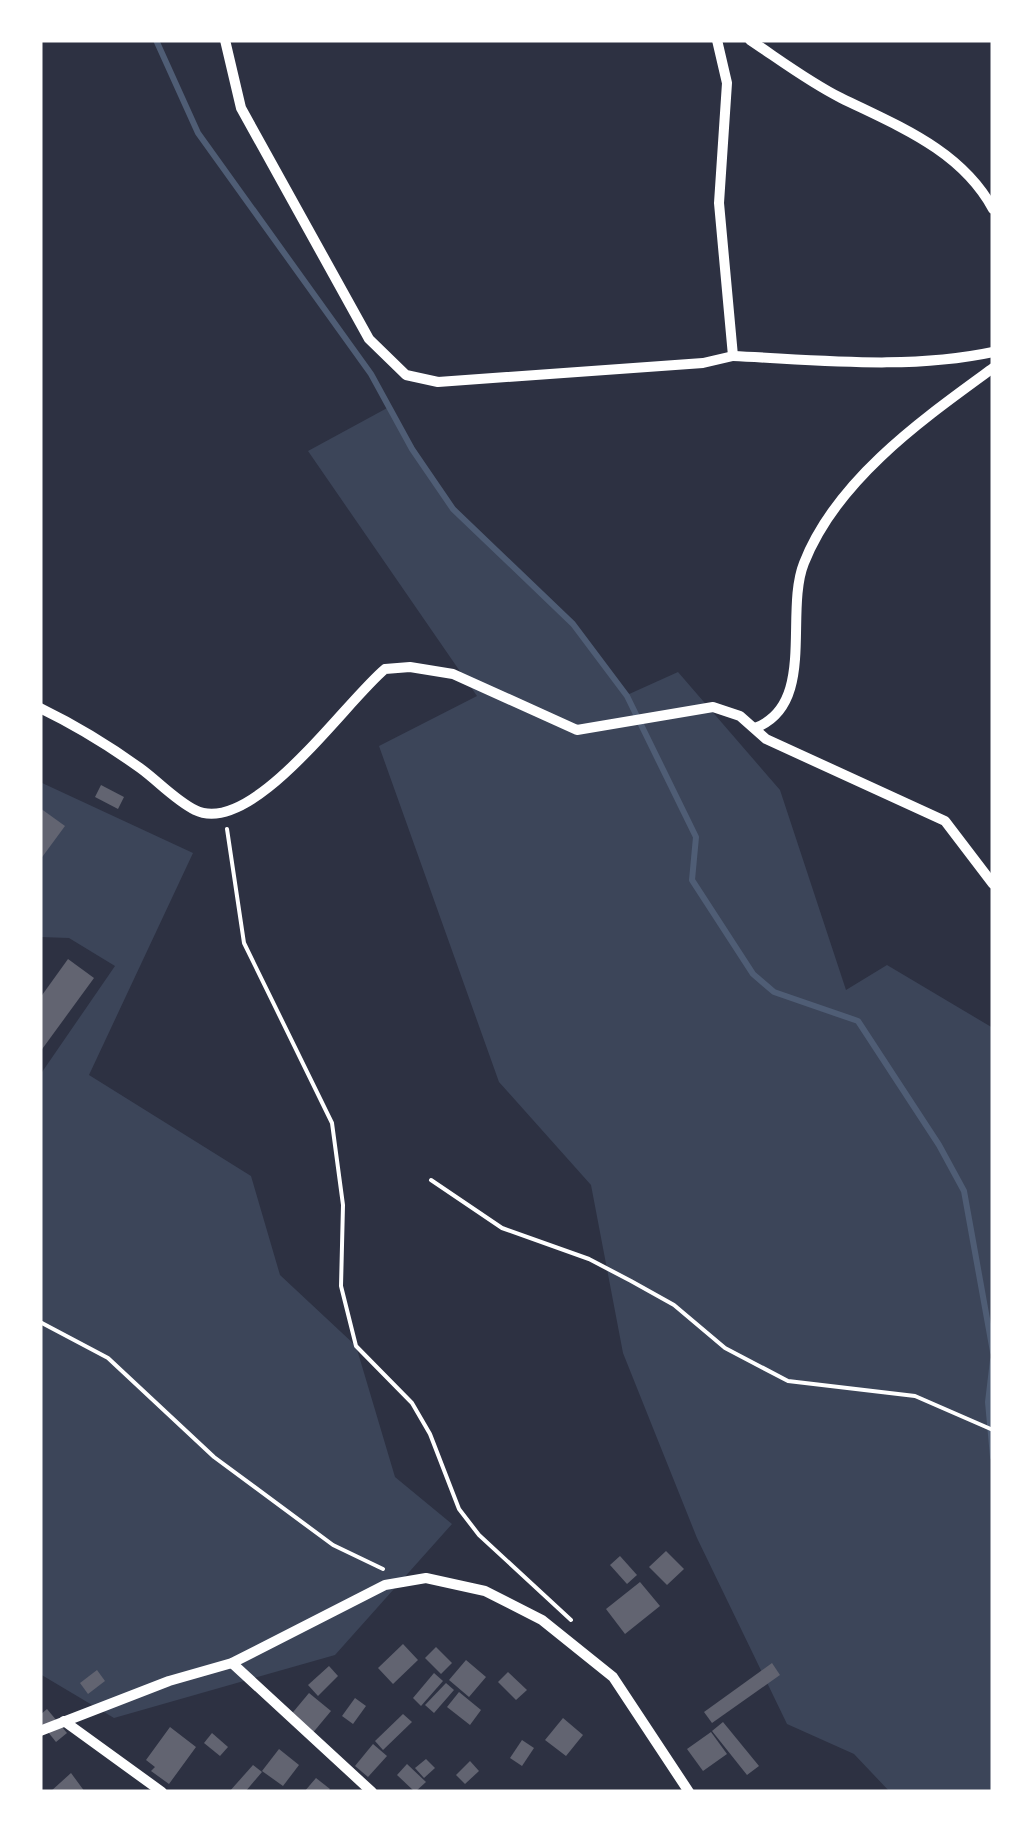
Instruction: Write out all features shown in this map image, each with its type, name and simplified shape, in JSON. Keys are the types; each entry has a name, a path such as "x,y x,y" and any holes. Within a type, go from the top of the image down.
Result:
{"street":[{"path":"225,40 241,108 261,148 298,204 369,339 406,375 438,382 703,363 733,356 861,363 956,360 993,352"},
{"path":"717,40 727,83 719,203 733,356"},
{"path":"750,40 830,92 900,123 951,160 982,190 993,209"},
{"path":"755,728 770,722 785,707 792,680 798,584 820,532 873,464 993,368"},
{"path":"40,708 99,740 191,808 208,816 225,815 288,771 385,669 410,667 453,674 566,729 713,707 728,710 766,739 945,821 993,884"},
{"path":"40,1731 232,1663 385,1585 426,1578 485,1592 542,1620 612,1676 689,1792"},
{"path":"232,1663 372,1792"},
{"path":"64,1721 162,1792"}],"path":[{"path":"225,815 244,943 332,1123 343,1204 341,1286 356,1346 412,1403 430,1434 459,1509 479,1535 573,1622"},
{"path":"431,1180 502,1228 589,1259 674,1305 725,1348 788,1381 915,1396 993,1430"},
{"path":"40,1322 108,1358 214,1458 333,1545 391,1571"}],"shaded area":[{"path":"389,407 453,509 573,624 627,695 678,672 780,790 846,990 887,965 993,1028 993,1792 890,1792 854,1754 787,1724 697,1538 623,1353 591,1185 499,1082 379,746 477,696 308,451"},
{"path":"40,782 193,853 89,1075 251,1176 280,1275 356,1346 395,1477 452,1524 335,1655 114,1718 40,1674 40,1075 115,966 69,938 40,937"}],"building":[{"path":"101,785 124,797 118,809 95,797"},
{"path":"40,808 65,826 40,860"},
{"path":"68,959 94,978 40,1052 40,998"},
{"path":"666,1551 684,1569 667,1585 649,1567"},
{"path":"620,1556 637,1575 627,1584 610,1565"},
{"path":"640,1582 660,1606 625,1634 606,1609"},
{"path":"403,1644 418,1660 393,1684 378,1668"},
{"path":"436,1647 452,1663 441,1674 425,1658"},
{"path":"466,1660 486,1677 469,1697 449,1680"},
{"path":"772,1663 780,1675 712,1723 704,1712"},
{"path":"329,1666 338,1676 318,1696 308,1685"},
{"path":"97,1670 105,1681 88,1694 80,1683"},
{"path":"508,1672 527,1690 516,1700 498,1682"},
{"path":"434,1673 443,1681 421,1706 413,1698"},
{"path":"446,1683 454,1690 434,1713 425,1705"},
{"path":"459,1692 481,1710 470,1725 447,1707"},
{"path":"309,1693 331,1711 311,1735 289,1717"},
{"path":"355,1698 366,1706 353,1724 342,1716"},
{"path":"47,1709 67,1733 56,1742 40,1722 40,1715"},
{"path":"403,1714 412,1722 383,1750 375,1741"},
{"path":"563,1718 583,1735 566,1756 545,1740"},
{"path":"723,1722 759,1766 747,1775 712,1731"},
{"path":"170,1727 196,1747 169,1784 151,1771 155,1767 146,1760"},
{"path":"711,1732 727,1754 703,1771 687,1749"},
{"path":"212,1733 228,1747 220,1756 204,1743"},
{"path":"522,1740 534,1748 522,1766 510,1758"},
{"path":"373,1744 387,1756 368,1777 355,1766"},
{"path":"279,1749 299,1765 283,1786 262,1771"},
{"path":"426,1759 435,1768 424,1778 415,1768"},
{"path":"470,1761 479,1771 465,1784 456,1775"},
{"path":"407,1764 426,1782 415,1792 397,1775"},
{"path":"253,1765 262,1772 245,1792 229,1792"},
{"path":"71,1773 85,1792 50,1792"},
{"path":"316,1778 330,1789 304,1792"}],"waterway":[{"path":"156,40 198,133 371,374 412,449 453,509 573,624 627,696 696,837 692,880 753,974 774,992 858,1021 939,1145 964,1191 993,1352"},
{"path":"993,1360 988,1402 993,1457"}]}
